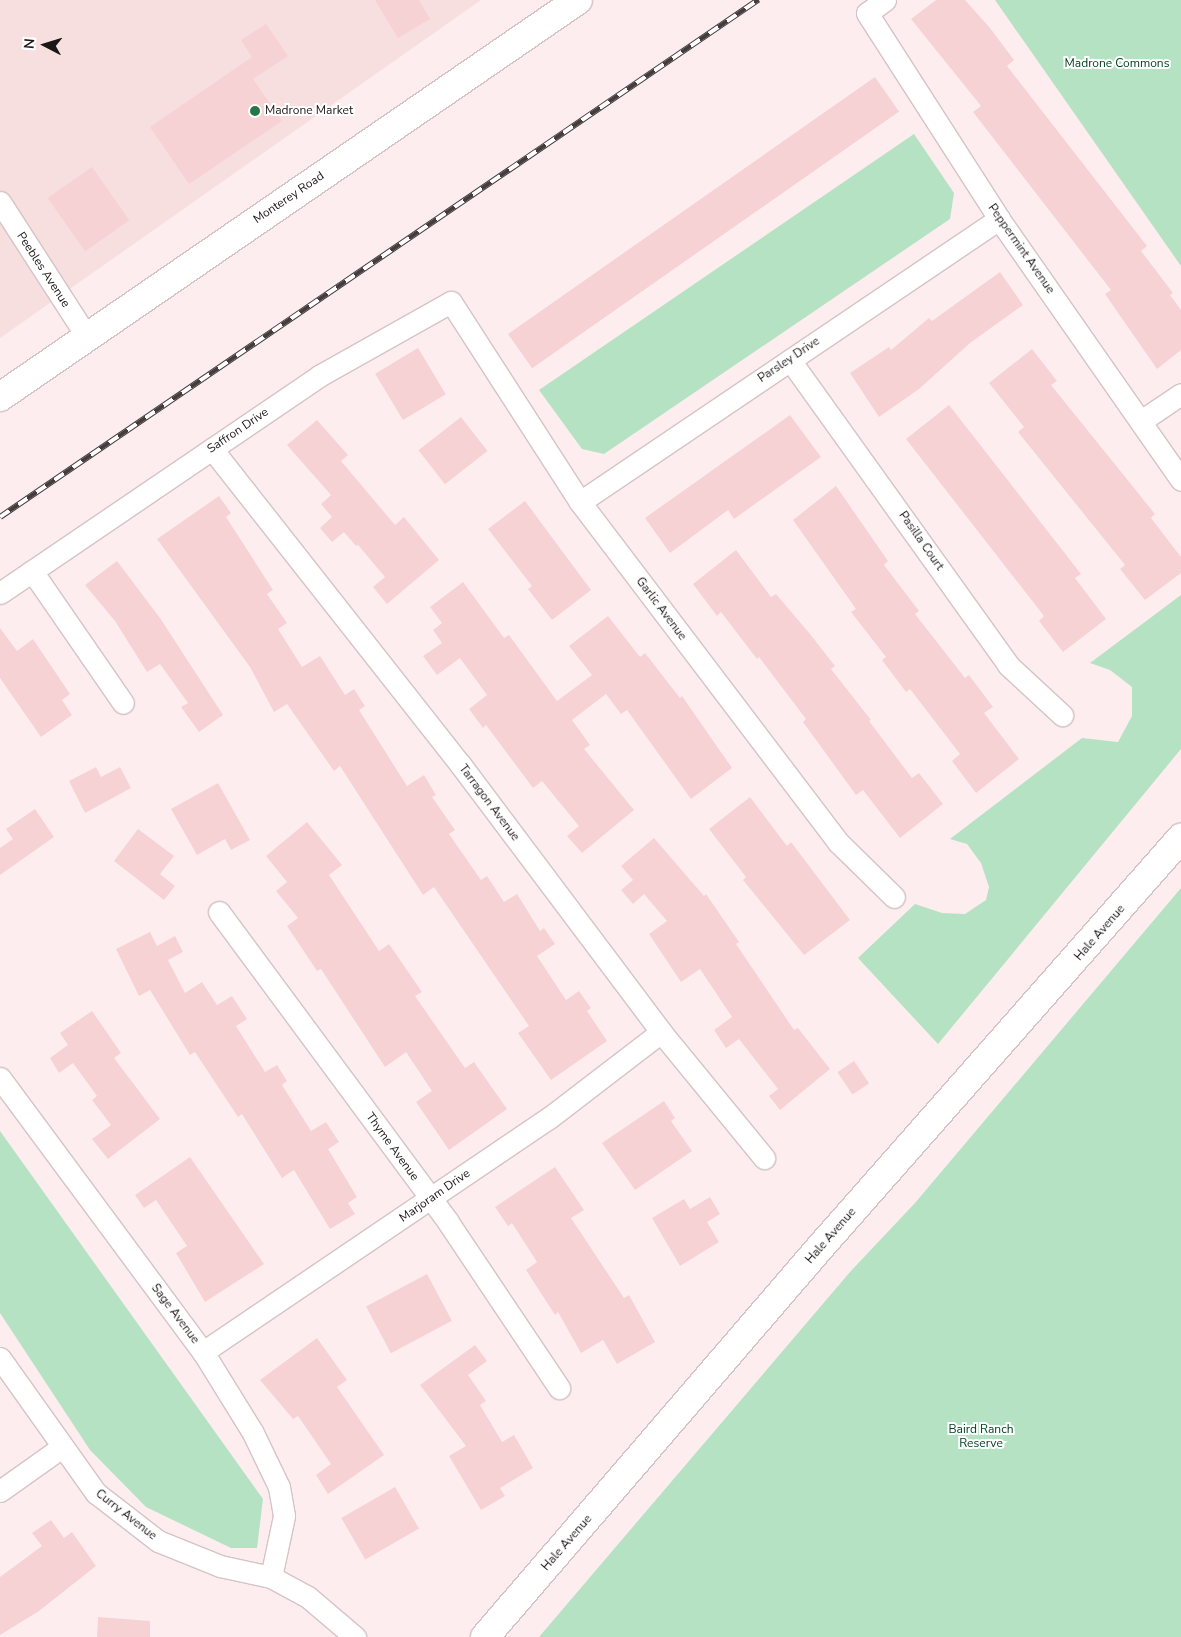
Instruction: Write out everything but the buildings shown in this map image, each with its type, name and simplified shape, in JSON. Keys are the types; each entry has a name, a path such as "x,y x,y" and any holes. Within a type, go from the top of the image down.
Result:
{"main road":[{"name":"Monterey Road","path":"0,397 578,0"},
{"name":"Hale Avenue","path":"485,1637 818,1251 1181,838"}],"street":[{"name":"Peppermint Avenue","path":"885,0 867,13 999,219 1181,480"},
{"name":"Peebles Avenue","path":"0,202 87,337"},
{"name":"Parsley Drive","path":"580,502 999,219"},
{"name":"Saffron Drive","path":"0,593 319,376 451,302"},
{"name":"Garlic Avenue","path":"451,302 580,502 839,843 894,897"},
{"name":"Pasilla Court","path":"790,360 1008,664 1062,715"},
{"path":"1141,421 1181,394"},
{"name":"Tarragon Avenue","path":"212,449 460,764 661,1032 764,1158"},
{"path":"32,571 123,703"},
{"name":"Thyme Avenue","path":"219,912 431,1200 559,1388"},
{"name":"Marjoram Drive","path":"203,1352 431,1200 549,1118 661,1032"},
{"name":"Sage Avenue","path":"0,1078 203,1352 253,1433 279,1487 284,1516 271,1577"},
{"name":"Curry Avenue","path":"0,1358 96,1493 158,1541 220,1566 271,1577 308,1597 355,1637"},
{"path":"0,1491 62,1447"}],"shaded area":[{"path":"0,0 481,0 0,338"}],"green space":[{"name":"Madrone Commons","path":"995,0 1181,0 1181,266"},
{"path":"914,134 954,193 950,219 604,454 582,449 539,390"},
{"path":"1181,595 1181,749 938,1044 858,958 915,904 942,913 965,914 986,900 989,887 981,863 967,844 950,839 1082,738 1118,742 1132,716 1132,687 1110,670 1090,663"},
{"name":"Baird Ranch Reserve","path":"1181,888 1181,1637 539,1637 850,1272 915,1203"},
{"path":"0,1131 263,1499 257,1548 231,1548 146,1507 90,1450 0,1313"}],"railway":[{"path":"0,517 758,0"}],"place":[{"name":"Madrone Market","path":"255,111"}]}
